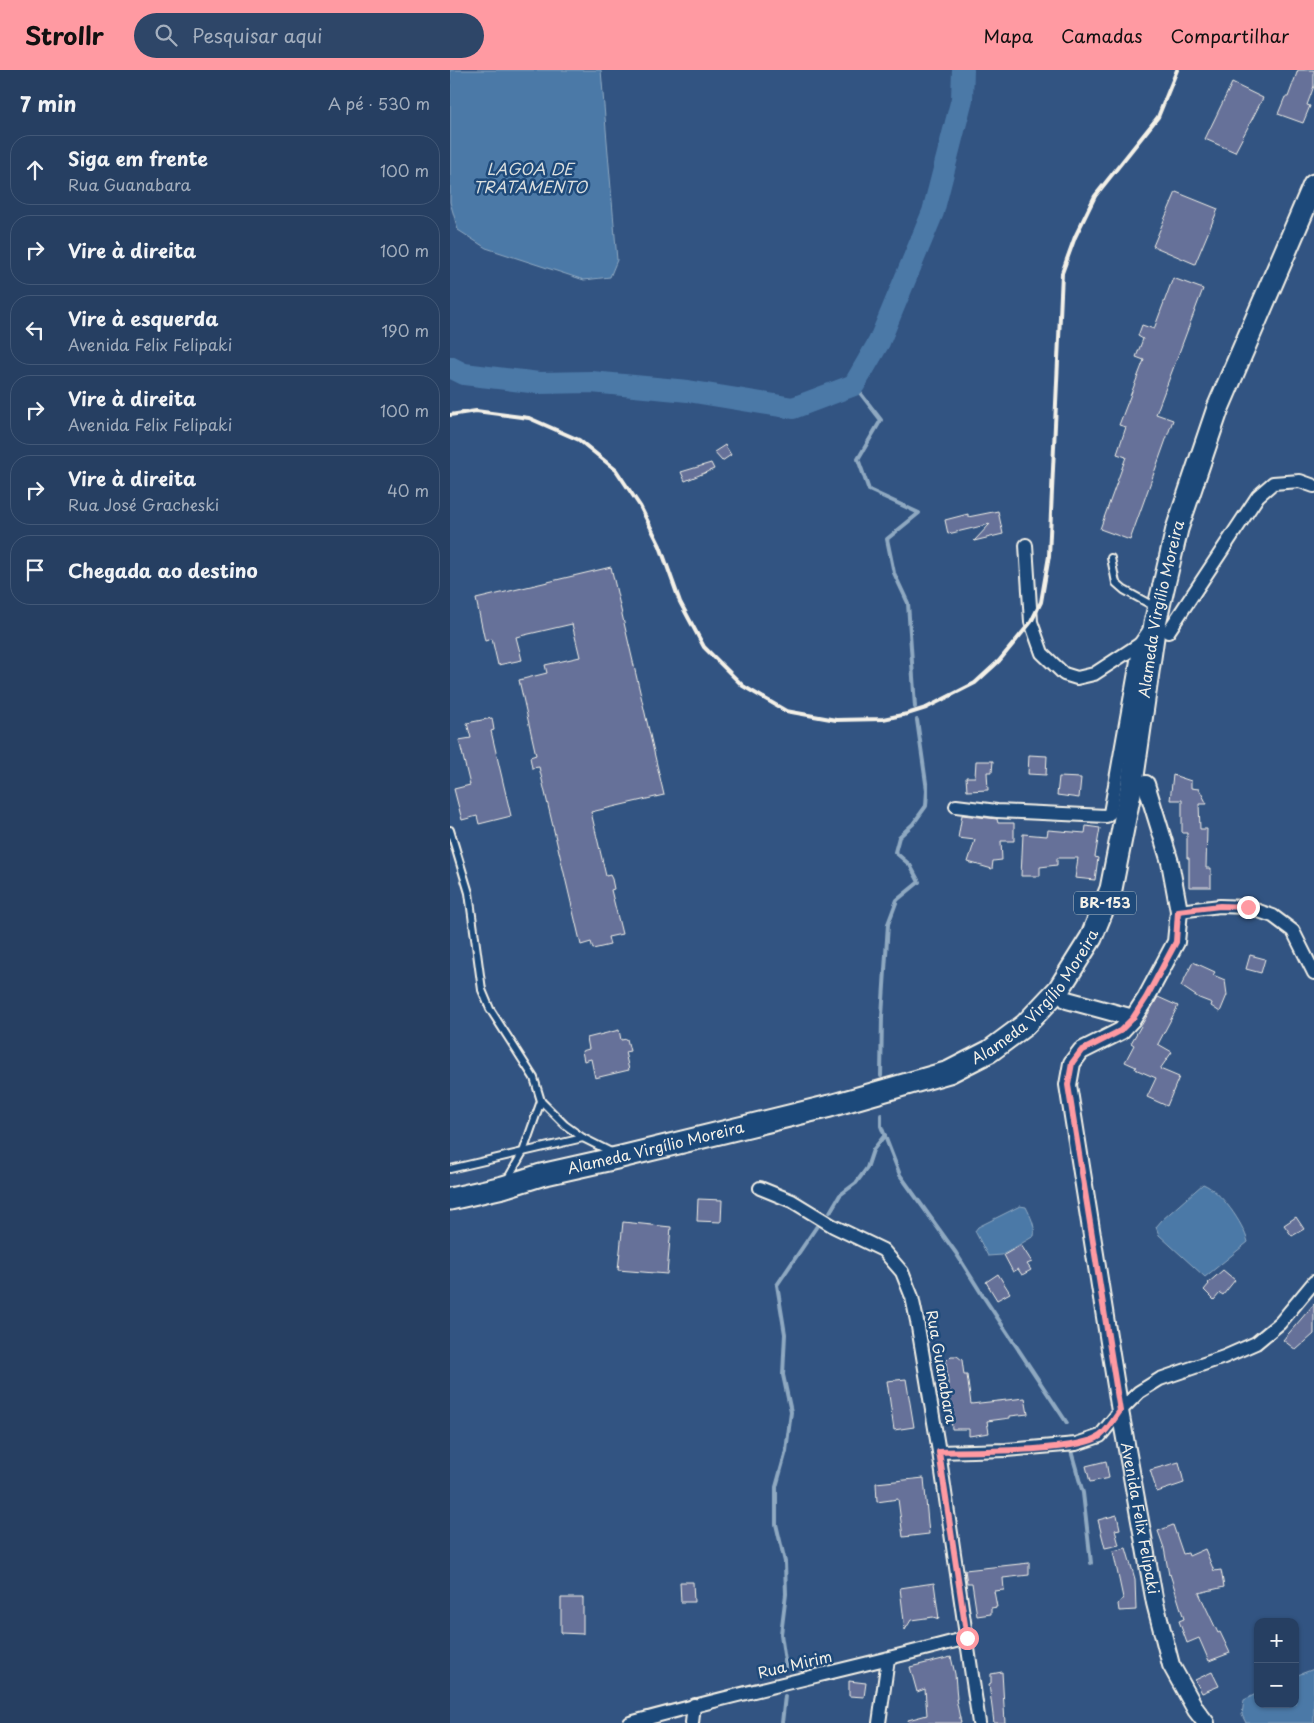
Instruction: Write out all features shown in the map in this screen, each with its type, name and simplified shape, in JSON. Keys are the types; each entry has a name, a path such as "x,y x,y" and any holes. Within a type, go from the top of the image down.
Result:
{"highway":[{"name":"Alameda Virgílio Moreira","path":"450,1199 504,1187 541,1175 830,1106 949,1072 990,1051 1025,1025 1060,989 1091,938 1111,889 1132,783 1177,529 1218,408 1314,185"},
{"name":"Alameda Virgílio Moreira","path":"450,1214 544,1188 833,1118 954,1084 997,1063 1033,1035 1067,1000 1103,944 1124,893 1146,784 1164,650 1161,621 1230,412 1314,218"}],"street":[{"path":"1026,545 1031,622 1042,652 1064,674 1077,678 1094,674 1140,644 1161,621 1258,496 1272,483 1300,481 1314,486"},
{"path":"956,806 996,811 1106,816 1110,813 1140,644"},
{"name":"Avenida Felix Felipaki","path":"1146,784 1170,862 1178,911 1176,942 1133,1018 1120,1031 1081,1051 1072,1063 1068,1085 1120,1411 1155,1603 1171,1665 1196,1710 1206,1723"},
{"path":"1178,911 1220,906 1248,907 1274,916 1293,931 1314,973"},
{"path":"1067,1000 1133,1018"},
{"name":"Rua Guanabara","path":"760,1188 792,1201 834,1226 883,1250 902,1272 912,1297 917,1321 980,1723"},
{"path":"939,1452 1006,1450 1076,1444 1100,1436 1138,1392 1160,1379 1224,1357 1256,1343 1280,1322 1314,1282"},
{"name":"Rua Mirim","path":"630,1723 967,1638"},
{"path":"880,1723 888,1659"},
{"path":"692,1723 694,1706"}],"lane":[{"path":"1111,558 1116,583 1161,621"},
{"path":"450,830 469,893 482,990 490,1009 534,1078 541,1101 565,1125 582,1138 621,1157"},
{"path":"504,1187 523,1152 541,1101"},
{"path":"450,1168 582,1138"}],"water":[{"name":"LAGOA DE TRATAMENTO","path":"450,70 601,70 617,260 610,277 584,280 486,248 458,230 450,202"},
{"path":"1203,1184 1224,1200 1236,1217 1248,1242 1205,1277 1159,1235 1156,1227"},
{"path":"1020,1206 1026,1207 1033,1225 1034,1236 1002,1255 988,1256 975,1231 978,1227"},
{"path":"1314,1669 1314,1723 1246,1723 1242,1715 1244,1700 1254,1695 1254,1708 1299,1708 1299,1675"}],"building":[{"path":"1298,70 1314,70 1314,86 1307,105 1310,106 1303,123 1278,114 1285,97 1288,97"},
{"path":"1232,83 1263,98 1235,152 1205,139"},
{"path":"1176,192 1218,209 1195,264 1153,246"},
{"path":"1173,278 1203,289 1156,414 1173,420 1130,540 1100,529 1126,457 1117,454 1126,427 1119,425 1144,360 1136,357 1143,339 1138,336 1142,325 1154,329"},
{"path":"725,445 731,455 722,461 714,452"},
{"path":"711,463 714,469 685,481 681,472"},
{"path":"998,511 1003,534 974,541 990,524 948,534 945,520 968,514 968,517"},
{"path":"611,567 664,795 591,812 606,876 610,875 612,879 614,889 611,890 622,934 608,937 610,945 593,949 591,942 581,945 539,767 532,768 530,757 536,755 519,680 547,673 545,665 580,657 572,624 516,637 522,660 498,665 492,639 485,641 476,599"},
{"path":"492,718 494,730 491,731 511,816 479,824 477,816 462,820 454,789 470,785 459,740 471,738 467,723"},
{"path":"1029,755 1047,756 1046,775 1028,774"},
{"path":"976,761 993,761 992,772 987,772 988,790 967,791 966,777 975,777"},
{"path":"1173,775 1191,781 1191,788 1199,789 1207,804 1199,804 1200,829 1207,829 1206,868 1211,868 1211,887 1189,887 1187,833 1182,833 1182,800 1170,800"},
{"path":"1059,777 1081,778 1079,798 1057,795"},
{"path":"962,815 997,819 998,823 1014,823 1014,841 1001,841 1002,860 993,861 992,869 968,862 975,840 958,838"},
{"path":"1086,826 1100,828 1095,857 1098,858 1095,880 1075,878 1078,858 1057,858 1057,865 1040,867 1040,876 1021,876 1023,834 1047,836 1048,830 1085,833"},
{"path":"1250,955 1265,959 1261,973 1246,969"},
{"path":"1193,962 1215,972 1213,975 1225,980 1227,995 1220,1012 1211,1006 1212,1003 1199,998 1181,986"},
{"path":"1158,997 1178,1006 1158,1044 1172,1052 1160,1069 1179,1077 1167,1106 1147,1097 1156,1078 1135,1069 1136,1067 1125,1062 1134,1045 1131,1043"},
{"path":"619,1030 621,1040 627,1039 630,1051 625,1052 629,1070 595,1078 591,1059 584,1061 582,1051 589,1049 587,1038"},
{"path":"698,1199 722,1200 721,1222 697,1221"},
{"path":"1296,1217 1304,1229 1292,1236 1284,1225"},
{"path":"623,1222 671,1227 667,1274 618,1270"},
{"path":"1021,1245 1032,1262 1027,1264 1031,1270 1022,1275 1018,1269 1013,1272 1004,1255"},
{"path":"1223,1270 1235,1280 1223,1295 1220,1293 1214,1300 1204,1290 1208,1283"},
{"path":"998,1274 1010,1293 997,1300 986,1282"},
{"path":"1314,1304 1314,1334 1296,1350 1283,1340"},
{"path":"951,1356 957,1356 962,1360 964,1375 967,1375 971,1404 1025,1398 1028,1414 987,1421 989,1433 969,1436 969,1429 952,1429 946,1361"},
{"path":"906,1379 914,1427 894,1430 887,1381"},
{"path":"1106,1461 1109,1478 1090,1482 1086,1466"},
{"path":"1179,1462 1184,1483 1157,1492 1150,1470"},
{"path":"924,1478 929,1534 903,1537 898,1499 877,1502 876,1483"},
{"path":"1117,1515 1120,1529 1115,1530 1119,1545 1105,1548 1098,1520"},
{"path":"1173,1525 1183,1554 1188,1553 1189,1556 1205,1549 1214,1571 1221,1570 1224,1587 1199,1593 1230,1653 1209,1661 1199,1638 1187,1643 1179,1621 1184,1619 1169,1575 1164,1548 1158,1531"},
{"path":"1126,1548 1135,1579 1136,1610 1119,1611 1118,1604 1123,1598 1113,1551"},
{"path":"1029,1563 1029,1575 1003,1578 1004,1590 994,1591 997,1607 991,1608 991,1614 977,1616 972,1583 967,1583 965,1570"},
{"path":"680,1582 693,1582 694,1602 681,1602"},
{"path":"934,1583 939,1619 933,1617 911,1620 905,1630 900,1588"},
{"path":"561,1598 583,1598 583,1634 561,1633"},
{"path":"951,1657 961,1723 909,1723 908,1720 927,1715 925,1689 917,1692 910,1667"},
{"path":"1002,1672 1005,1723 994,1723 989,1684 991,1683 991,1674"},
{"path":"1212,1672 1219,1686 1202,1693 1195,1680"},
{"path":"849,1681 866,1683 864,1697 849,1696"}],"waterway":[{"path":"450,367 464,374 539,383 591,382 688,391 793,408 854,385 879,342 933,212 962,99 963,70"},
{"path":"854,385 881,420 858,459 869,490 919,513 887,539 894,573 908,603 915,707"},
{"path":"881,1076 882,1016 888,924 897,900 919,882 910,865 895,852 899,837 913,824 926,806 927,790 917,720"},
{"path":"881,1115 881,1126 900,1175 956,1253 1067,1423"},
{"path":"830,1212 840,1195 856,1183 867,1168 873,1150 885,1135"},
{"path":"786,1668 781,1634 786,1594 785,1562 776,1524 776,1487 786,1451 791,1412 783,1375 785,1334 777,1285 817,1226"},
{"path":"1071,1451 1083,1493 1091,1563"},
{"path":"782,1723 785,1696"}],"railway":[{"path":"450,415 476,411 529,418 579,440 616,470 640,506 660,546 680,602 704,647 743,686 786,711 836,720 883,719 926,708 975,683 999,661 1031,622 1041,602 1049,556 1062,273 1075,237 1095,196 1158,117 1177,70"}],"route":[{"path":"967,1638 939,1452 1006,1450 1076,1444 1100,1436 1120,1411 1068,1085 1072,1063 1081,1051 1120,1031 1133,1018 1176,942 1178,911 1220,906 1248,907"}]}
